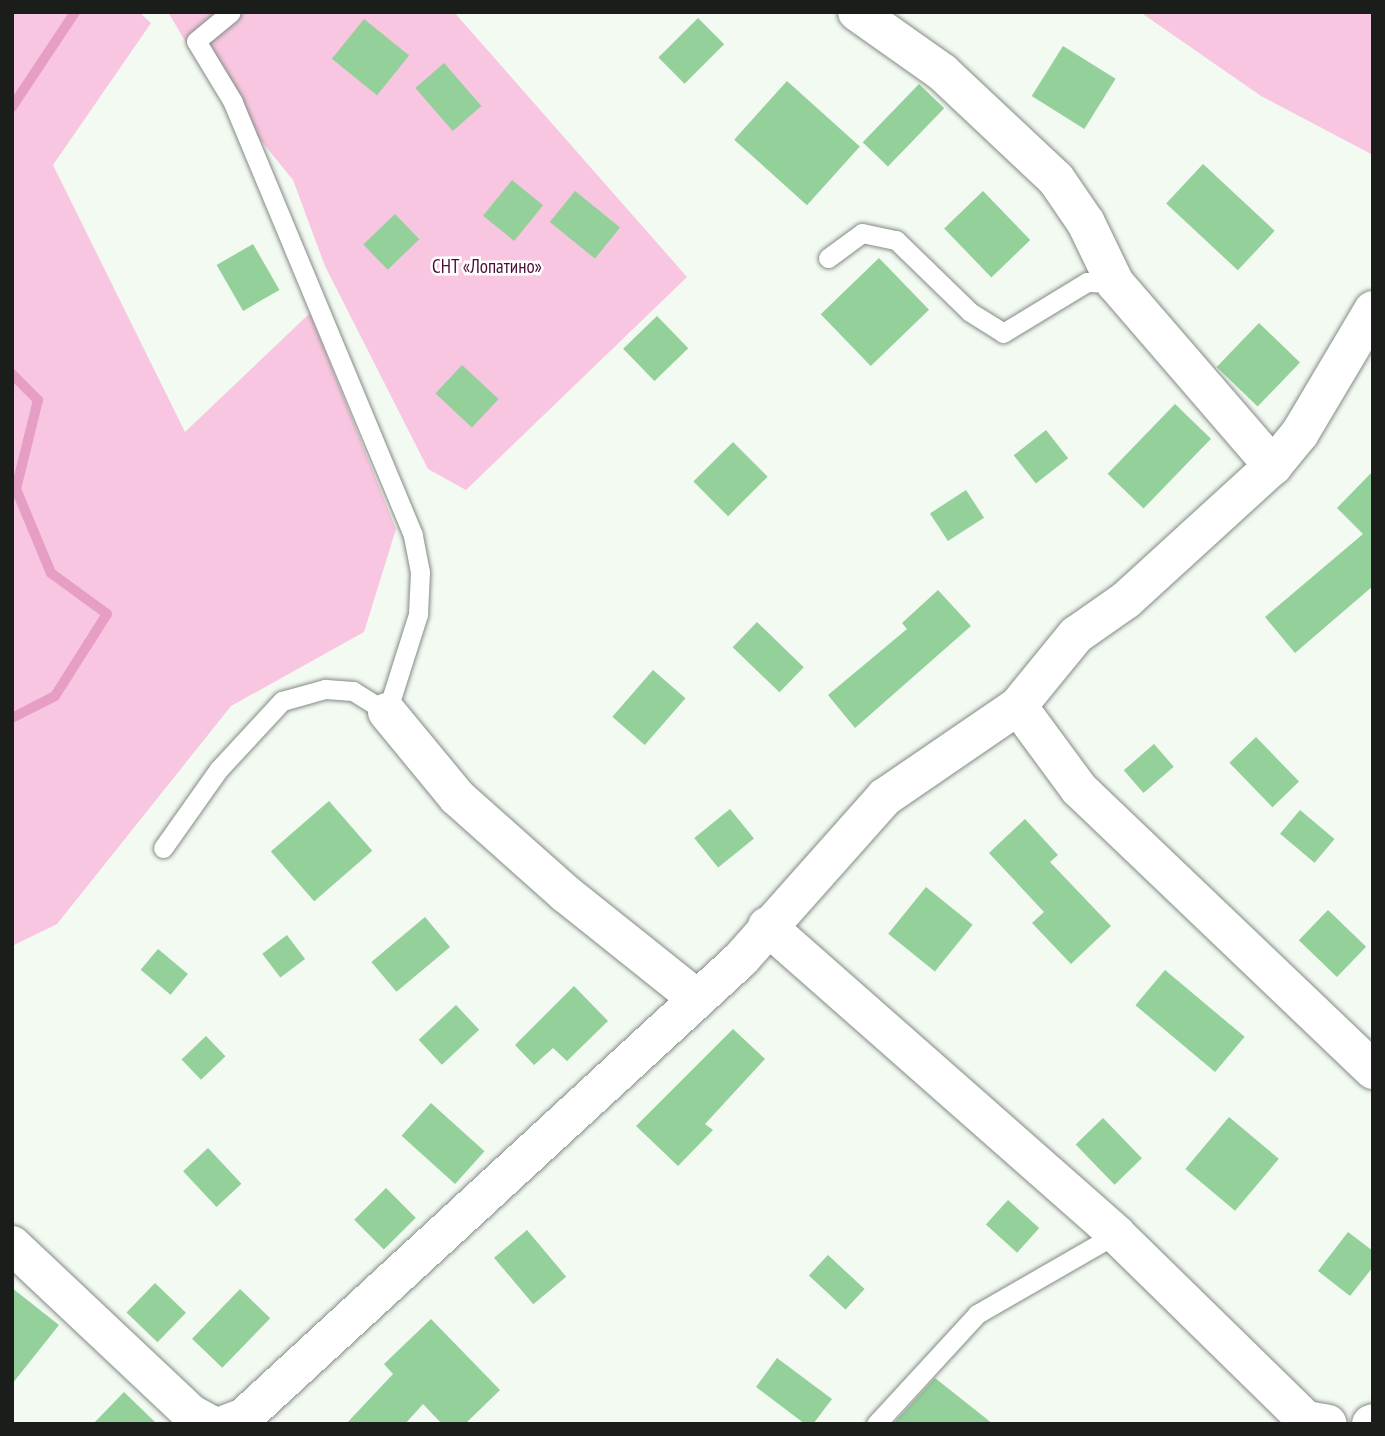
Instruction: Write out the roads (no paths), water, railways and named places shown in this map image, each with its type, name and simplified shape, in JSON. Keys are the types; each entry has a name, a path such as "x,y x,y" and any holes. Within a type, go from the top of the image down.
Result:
{"street":[{"path":"857,12 942,72 1056,179 1086,223 1115,283 1273,466"},
{"path":"226,1424 244,1417 695,997 741,959 767,926 885,797 1018,706 1076,635 1126,600 1273,466 1300,433 1373,310"},
{"path":"1018,706 1079,789 1373,1070"},
{"path":"387,712 457,797 566,894 695,997"},
{"path":"767,926 1116,1234 1307,1420 1328,1424"},
{"path":"12,1245 190,1413 210,1424"}],"lane":[{"path":"163,848 219,769 282,701 325,689 353,691 387,712 407,664 418,614 420,572 413,535 233,102 196,41 231,12"},
{"path":"828,258 862,233 897,240 970,312 1003,333 1087,282 1115,283"},
{"path":"876,1424 977,1314 1116,1234"}],"waterway":[{"path":"12,107 75,12"},
{"path":"12,374 38,400 16,489 51,573 107,614 55,696 12,718"}],"park label":[{"name":"СНТ «Лопатино»","path":"487,267"}]}
